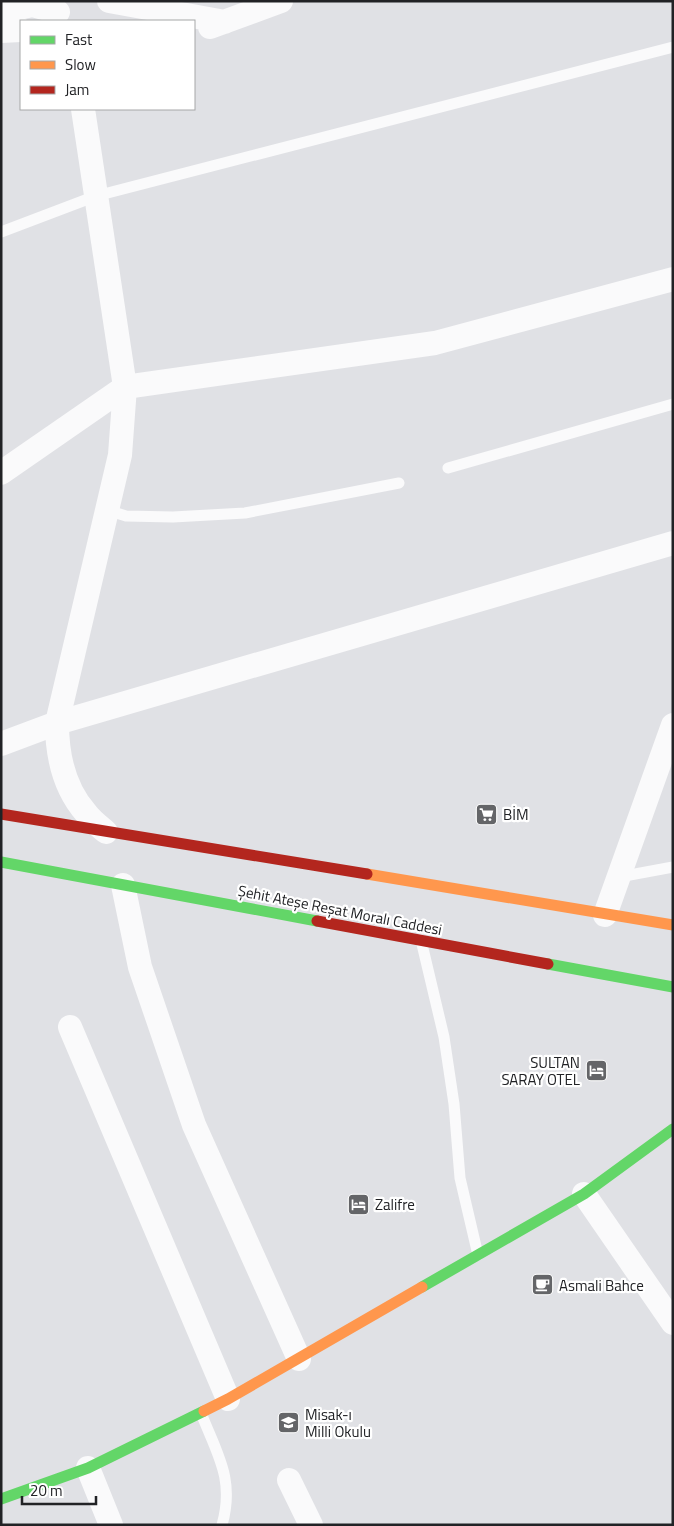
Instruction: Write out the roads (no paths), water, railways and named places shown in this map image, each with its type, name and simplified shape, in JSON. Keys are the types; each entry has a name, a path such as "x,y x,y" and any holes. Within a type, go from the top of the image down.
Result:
{"main road":[{"path":"1,814 673,925"},
{"name":"Şehit Ateşe Reşat Moralı Caddesi","path":"1,862 673,988"},
{"path":"1,1498 88,1468 228,1399 584,1194 673,1129"}],"street":[{"path":"100,1 104,8 105,20"},
{"path":"109,1 225,22"},
{"path":"195,32 281,1"},
{"path":"1,12 32,5 59,8"},
{"path":"1,31 20,30"},
{"path":"83,110 125,387 120,455 57,722 58,749 69,789 86,813 106,832"},
{"path":"1,473 125,387 435,343 673,279"},
{"path":"1,744 57,722 673,543"},
{"path":"605,915 673,725"},
{"path":"123,885 140,967 194,1125 299,1359"},
{"path":"70,1027 228,1399"},
{"path":"584,1194 673,1322"},
{"path":"88,1468 110,1525"},
{"path":"289,1480 311,1525"}],"lane":[{"path":"1,232 96,196 673,47"},
{"path":"448,468 673,404"},
{"path":"107,510 126,516 245,513 399,483"},
{"path":"619,877 673,867"},
{"path":"421,940 444,1037 454,1104 460,1178 478,1255"},
{"path":"201,1413 225,1472 228,1497 222,1525"}],"place":[{"name":"BİM","path":"487,814"},
{"name":"SULTAN SARAY OTEL","path":"596,1071"},
{"name":"Zalifre","path":"359,1204"},
{"name":"Asmali Bahce","path":"543,1285"},
{"name":"Misak-ı Milli Okulu","path":"289,1423"}]}
